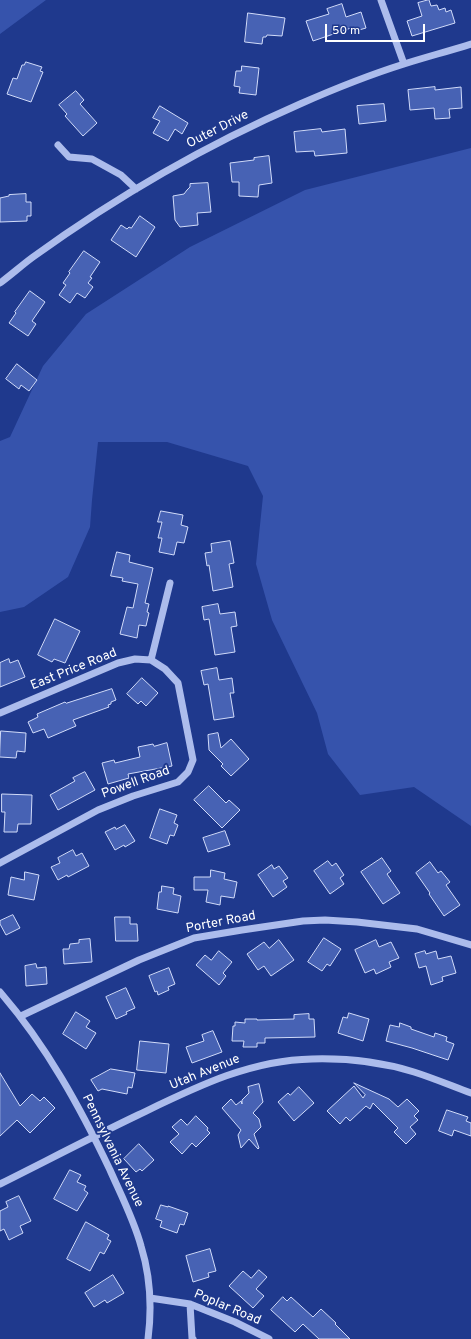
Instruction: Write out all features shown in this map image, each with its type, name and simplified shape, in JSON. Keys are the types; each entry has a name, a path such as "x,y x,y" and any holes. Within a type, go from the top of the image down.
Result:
{"street":[{"path":"381,0 404,64"},
{"name":"Outer Drive","path":"0,284 32,258 110,204 155,177 227,139 269,118 336,89 404,64 471,44"},
{"path":"58,146 69,157 92,159 121,174 136,189"},
{"path":"152,660 170,583"},
{"name":"East Price Road","path":"0,713 118,663 135,660 152,660"},
{"name":"Powell Road","path":"0,863 98,810 133,796 178,782 188,772 193,760 178,683 165,669 152,660"},
{"name":"Porter Road","path":"21,1016 128,965 194,938 303,921 325,920 357,922 417,930 471,945"},
{"name":"Pennsylvania Avenue","path":"0,992 21,1016 72,1096 94,1136 136,1228 143,1251 150,1298 148,1339"},
{"name":"Utah Avenue","path":"0,1184 185,1092 248,1068 286,1061 312,1059 341,1060 385,1065 416,1072 471,1093"},
{"name":"Poplar Road","path":"150,1298 190,1304 254,1335 269,1339"},
{"path":"190,1304 193,1339"}],"shaded area":[{"path":"0,0 46,0 0,34"},
{"path":"471,148 471,826 414,787 360,795 328,754 317,713 272,620 256,564 263,496 248,466 167,442 98,442 90,527 68,577 24,607 0,612 0,441 10,437 43,366 86,314 190,247 305,190"}],"building":[{"path":"429,0 431,6 437,5 439,10 445,8 446,12 451,10 455,23 412,36 407,21 422,16 418,3"},
{"path":"342,4 346,17 361,12 366,28 352,32 351,28 313,41 306,21 329,14 327,9"},
{"path":"248,13 285,18 282,36 267,35 266,37 263,37 262,44 245,42"},
{"path":"26,62 42,67 40,71 43,72 31,102 7,94 13,78 17,79 22,65"},
{"path":"242,66 259,68 256,95 239,93 240,87 234,86 236,71 241,71"},
{"path":"435,87 435,90 461,87 462,108 449,109 450,118 435,119 434,108 410,110 408,90"},
{"path":"76,91 84,100 80,104 97,123 83,136 65,116 67,114 59,105"},
{"path":"384,104 386,121 359,124 357,106"},
{"path":"160,106 188,123 182,134 175,129 168,141 153,133 160,121 153,118"},
{"path":"321,129 322,132 345,129 347,153 315,156 314,151 296,152 294,132"},
{"path":"269,156 272,183 259,185 258,197 239,196 239,182 232,182 230,163 254,160 254,158"},
{"path":"208,183 211,212 197,213 198,225 180,227 175,220 173,196 184,194 190,187 190,184"},
{"path":"26,194 26,202 31,202 31,216 27,216 27,221 0,222 0,198 9,195"},
{"path":"140,216 155,227 136,257 111,240 121,225 127,229 129,227 131,228"},
{"path":"84,251 100,262 90,277 92,278 88,283 93,287 85,298 77,293 70,303 59,295 66,285 63,283 70,273 69,272"},
{"path":"30,291 45,302 32,321 36,324 28,336 9,323"},
{"path":"17,364 37,380 29,391 21,385 19,389 6,379"},
{"path":"161,511 183,515 181,525 188,527 184,543 177,542 174,555 159,552 162,538 158,538 162,522 158,522"},
{"path":"230,541 234,563 229,564 233,587 213,591 209,565 207,566 205,553 212,552 211,544"},
{"path":"117,552 130,555 129,562 153,568 145,603 149,604 147,612 149,613 146,626 139,625 137,638 120,634 127,607 133,608 138,584 122,581 123,578 111,576"},
{"path":"218,604 220,614 235,612 237,626 231,627 235,652 215,655 209,619 204,620 202,607"},
{"path":"55,619 80,631 65,663 54,659 52,662 38,655"},
{"path":"9,659 10,663 18,660 25,677 0,687 0,663"},
{"path":"217,668 219,680 232,678 234,693 230,693 234,717 214,720 208,684 204,685 201,671"},
{"path":"142,678 158,693 146,706 141,701 138,704 127,694"},
{"path":"112,689 116,700 108,705 109,707 73,720 76,726 48,738 44,729 33,733 28,722 38,717 37,714 65,702 66,703"},
{"path":"1,731 26,733 25,752 17,751 16,758 0,757"},
{"path":"218,733 221,748 231,739 249,759 231,776 221,766 223,764 209,750 208,735"},
{"path":"167,743 172,766 128,774 129,778 108,784 102,763 114,760 115,763 140,757 138,747"},
{"path":"85,772 95,790 58,810 50,795 75,781 73,778"},
{"path":"209,786 226,803 229,800 240,810 222,828 194,800"},
{"path":"2,794 32,795 31,824 18,824 17,832 4,832 5,812 2,812"},
{"path":"160,809 177,815 174,823 178,825 174,836 170,835 167,844 150,838"},
{"path":"125,825 135,841 125,847 124,845 115,850 105,832 115,827 116,829"},
{"path":"225,831 230,845 208,852 203,838"},
{"path":"73,850 76,856 82,853 89,866 68,877 67,875 58,880 51,867 60,863 58,858"},
{"path":"382,858 391,871 387,874 400,893 383,904 361,872"},
{"path":"328,861 332,866 336,863 344,875 340,878 344,884 330,894 314,871"},
{"path":"430,862 438,873 441,871 450,882 446,885 460,905 444,916 416,873"},
{"path":"272,865 274,869 279,866 288,878 283,881 287,887 273,897 258,875"},
{"path":"211,870 225,873 224,879 237,882 234,898 221,896 220,905 206,902 208,890 194,890 194,877 210,877"},
{"path":"25,872 39,875 34,900 8,895 11,877 24,880"},
{"path":"162,886 174,888 173,894 181,896 178,913 157,909 159,892 161,892"},
{"path":"13,915 20,928 6,935 0,921"},
{"path":"115,917 130,917 130,924 137,924 138,941 116,941"},
{"path":"324,938 341,949 330,966 327,964 322,971 308,962"},
{"path":"90,939 92,962 64,964 63,949 69,949 70,944 79,943 79,940"},
{"path":"279,940 294,960 271,976 264,966 258,970 247,954 264,942 269,948"},
{"path":"376,940 379,947 391,942 399,958 389,962 391,967 376,974 374,969 365,973 355,950"},
{"path":"219,951 232,962 223,973 226,976 219,985 196,965 205,955 211,960"},
{"path":"425,951 426,954 436,951 438,959 451,956 456,973 442,977 443,981 431,985 426,966 419,968 415,954"},
{"path":"36,964 37,968 46,967 47,984 26,986 25,966"},
{"path":"169,968 175,984 168,987 169,990 158,995 157,991 155,992 149,976"},
{"path":"126,988 135,1008 116,1019 106,997"},
{"path":"76,1012 90,1021 86,1027 96,1033 86,1049 63,1034"},
{"path":"349,1013 369,1019 363,1041 338,1033 343,1017 347,1018"},
{"path":"309,1014 309,1019 314,1019 315,1037 265,1038 265,1043 257,1043 257,1047 243,1047 244,1041 232,1041 233,1026 235,1026 235,1022 245,1023 245,1019 294,1019 294,1015"},
{"path":"400,1023 411,1027 411,1029 434,1037 435,1033 447,1037 446,1041 454,1044 448,1060 386,1041 390,1025 399,1027"},
{"path":"213,1031 222,1052 192,1063 186,1047 204,1041 202,1035"},
{"path":"140,1041 169,1044 166,1073 137,1070"},
{"path":"111,1069 135,1073 132,1088 128,1087 127,1094 102,1089 98,1091 91,1080"},
{"path":"0,1073 20,1106 32,1094 40,1101 44,1097 55,1108 30,1133 17,1120 0,1136"},
{"path":"354,1083 389,1099 398,1107 407,1099 419,1111 414,1116 418,1120 410,1127 416,1134 406,1144 394,1132 398,1128 373,1103 370,1109 366,1106 350,1121 346,1117 340,1124 327,1111 354,1086 363,1098 365,1095"},
{"path":"259,1084 263,1102 253,1113 259,1119 261,1127 254,1134 259,1148 258,1149 249,1139 241,1148 238,1135 241,1130 222,1108 231,1099 236,1105 241,1101 242,1104 242,1100 249,1093 248,1087"},
{"path":"299,1087 314,1103 294,1121 278,1102 288,1093 290,1095"},
{"path":"447,1110 468,1117 466,1121 471,1123 471,1136 454,1130 452,1136 439,1131"},
{"path":"196,1116 208,1128 207,1130 210,1133 196,1147 192,1143 182,1154 170,1142 179,1134 172,1127 181,1119 187,1125"},
{"path":"139,1144 154,1160 142,1171 140,1169 136,1172 124,1159"},
{"path":"70,1170 81,1175 77,1182 86,1186 84,1190 88,1193 77,1211 54,1199"},
{"path":"19,1196 31,1221 20,1226 23,1233 9,1240 4,1229 0,1231 0,1211 8,1207 6,1202"},
{"path":"161,1205 188,1213 184,1225 180,1224 177,1233 160,1227 162,1221 156,1219"},
{"path":"86,1222 109,1235 107,1239 111,1241 104,1254 100,1252 90,1271 67,1259"},
{"path":"210,1249 216,1271 208,1273 209,1277 193,1282 186,1256"},
{"path":"259,1270 267,1277 256,1289 264,1296 253,1308 229,1286 243,1271 251,1278"},
{"path":"113,1275 124,1293 107,1303 105,1300 94,1307 85,1293"},
{"path":"283,1297 287,1301 291,1297 313,1317 321,1309 350,1339 319,1339 303,1324 295,1332 271,1310"}]}
